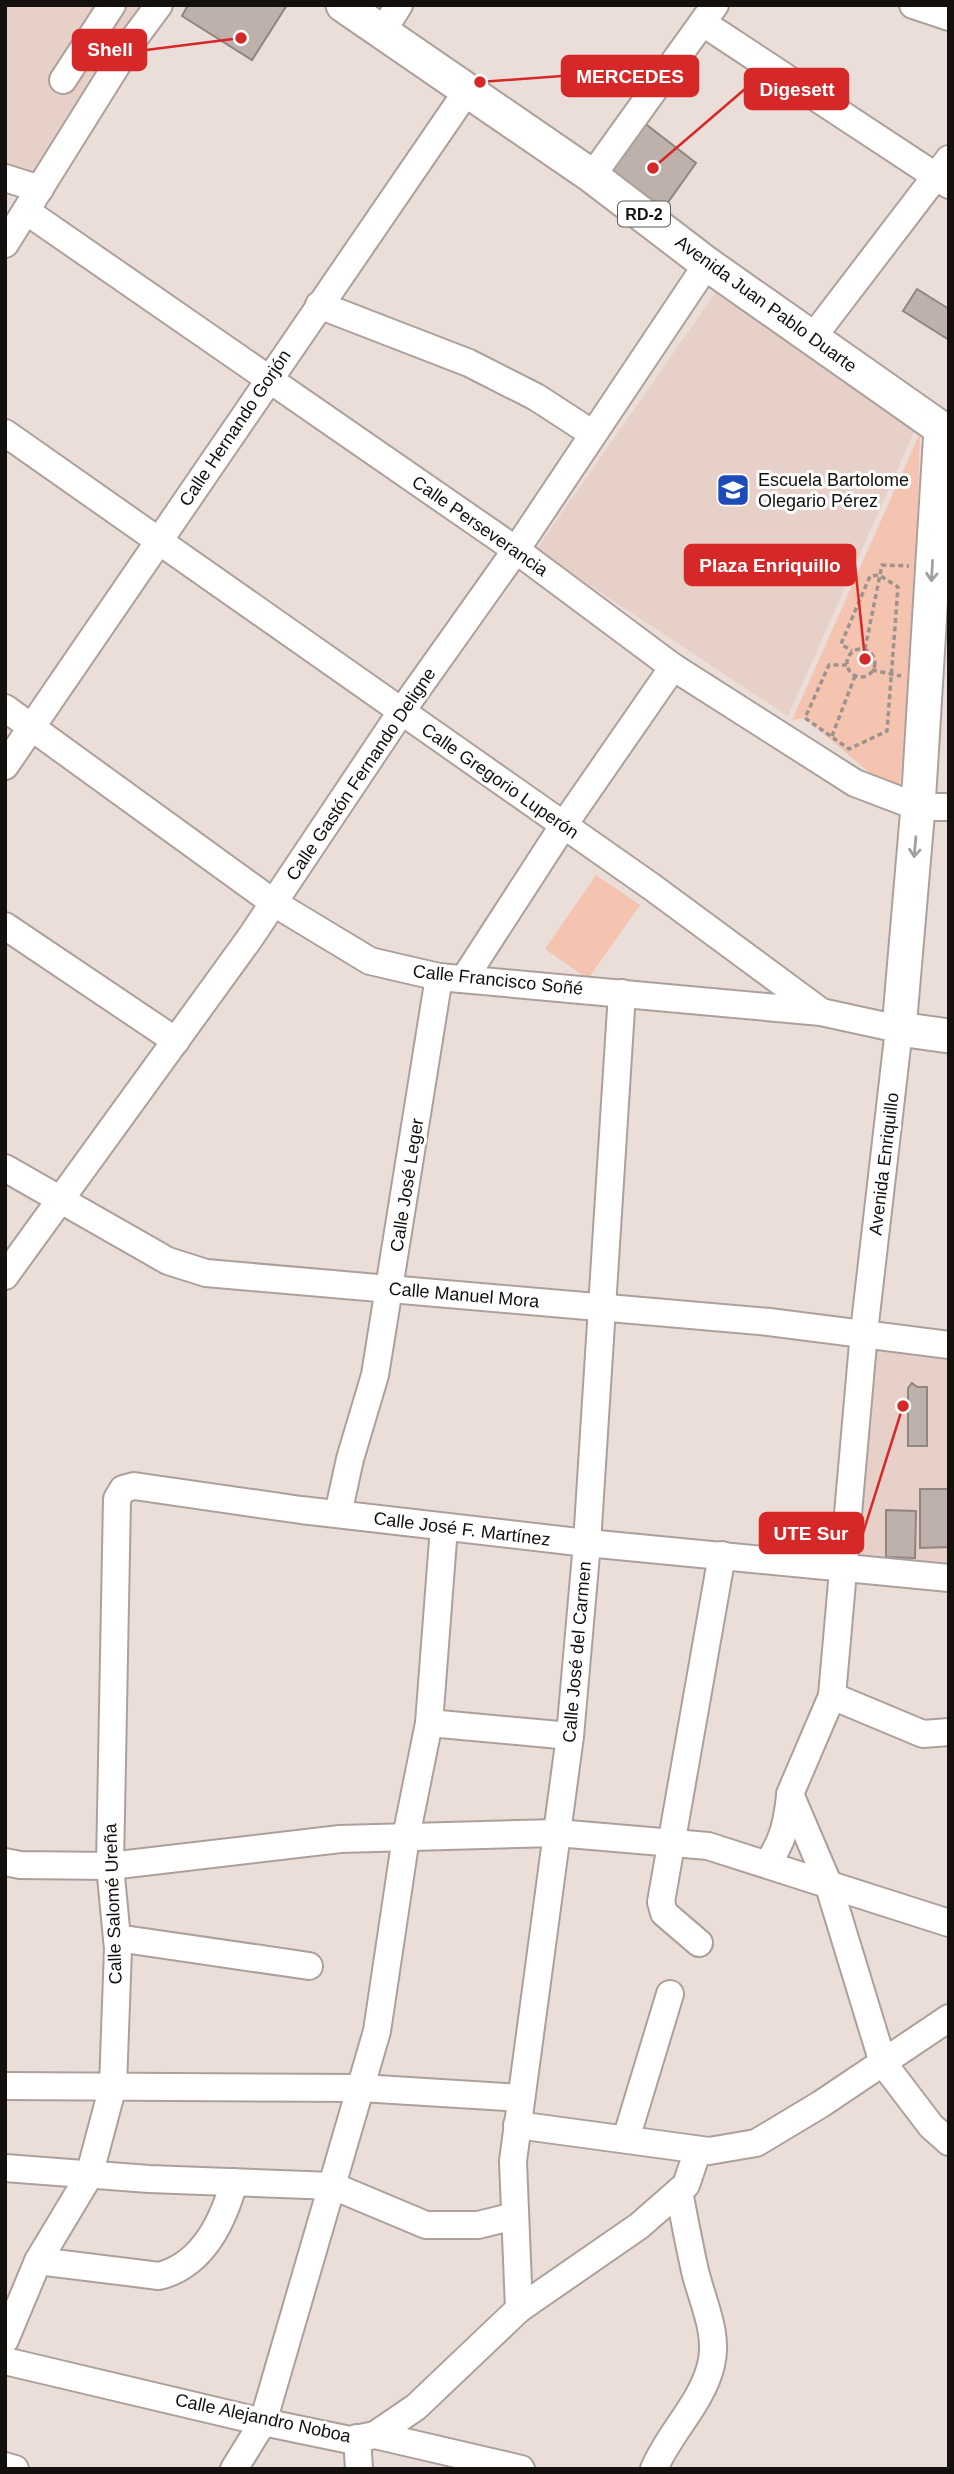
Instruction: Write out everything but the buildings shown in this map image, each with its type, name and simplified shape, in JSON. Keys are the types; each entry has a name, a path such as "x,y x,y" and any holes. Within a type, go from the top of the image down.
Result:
{"main road":[{"name":"Avenida Juan Pablo Duarte","path":"343,5 390,19 467,90 593,176 706,264 945,432"},
{"name":"Avenida Enriquillo","path":"900,1029 933,807 945,432"},
{"path":"900,1029 949,1036"}],"street":[{"path":"63,80 112,5"},
{"path":"5,244 130,44 159,5"},
{"path":"913,5 949,17"},
{"path":"593,176 709,14 944,173 813,337"},
{"name":"Calle Hernando Gorjón","path":"5,766 467,90"},
{"name":"Calle Perseverancia","path":"5,178 268,378 516,550 673,667 855,783 933,807"},
{"name":"Calle Gastón Fernando Deligne","path":"5,1276 274,903 401,712 516,550 706,264"},
{"path":"319,305 470,363 537,397 593,434"},
{"name":"Calle Gregorio Luperón","path":"5,433 564,826 821,1012"},
{"name":"Calle José Leger","path":"338,1514 350,1459 375,1375 452,978 564,826 673,667"},
{"name":"Calle Francisco Soñé","path":"5,708 274,903 370,961 452,978 821,1012 900,1029"},
{"path":"5,926 176,1041"},
{"name":"Calle José del Carmen","path":"519,2309 513,2161 570,1736 587,1543 621,993"},
{"name":"Avenida Enriquillo","path":"767,1864 780,1846 787,1826 790,1794 832,1696 864,1332 900,1029"},
{"name":"Calle Manuel Mora","path":"5,1168 62,1198 168,1261 206,1273 864,1332 949,1345"},
{"name":"Calle José F. Martínez","path":"123,1489 134,1486 444,1527 949,1578"},
{"name":"Calle Salomé Ureña","path":"5,2340 38,2261 89,2176 113,2086 117,1938 110,1866 117,1499 123,1489"},
{"path":"234,2469 263,2422 377,2031 406,1837 429,1723 444,1527"},
{"path":"699,1943 664,1913 661,1902 722,1555"},
{"path":"832,1696 923,1734 949,1732"},
{"path":"429,1723 570,1736"},
{"path":"790,1794 828,1883 883,2063 931,2126 949,2142"},
{"path":"5,1862 20,1865 110,1866 340,1839 556,1833 708,1846 949,1923"},
{"path":"117,1938 309,1966"},
{"path":"626,2139 670,1994"},
{"path":"517,2125 709,2151 756,2143 949,2018"},
{"path":"5,2085 361,2088 521,2098"},
{"path":"359,2469 366,2437 416,2407 519,2309 639,2227 686,2185 698,2150"},
{"path":"5,2168 89,2176 333,2186 426,2225 478,2225 515,2216"},
{"path":"38,2261 159,2276 172,2273 213,2238 224,2218 234,2182"},
{"path":"654,2469 664,2445 693,2404 711,2365 711,2325 696,2273 679,2191"},
{"name":"Calle Alejandro Noboa","path":"5,2361 263,2422 366,2437 521,2469"},
{"path":"5,2466 15,2469"}],"path":[{"path":"865,649 882,565 914,566"},
{"path":"847,665 829,665 805,718 849,749 887,731 898,587 879,575 870,576 841,644 852,651 865,649 874,656 873,670"},
{"path":"852,651 847,665 850,673 855,676 866,675 873,670 905,676"},
{"path":"832,736 855,676"}],"shaded area":[{"path":"5,5 146,5 34,176 5,166"},
{"name":"Escuela Bartolome Olegario Pérez","path":"718,289 915,430 788,716 536,550"},
{"path":"920,433 915,599 900,785 883,784 805,718 792,720"},
{"path":"596,875 640,905 588,979 545,949"},
{"path":"864,1332 949,1345 949,1575 843,1566"}],"place":[{"name":"Shell","path":"241,38"},
{"name":"MERCEDES","path":"480,82"},
{"name":"Digesett","path":"653,168"},
{"name":"Escuela Bartolome Olegario Pérez","path":"733,490"},
{"name":"Plaza Enriquillo","path":"865,659"},
{"name":"UTE Sur","path":"903,1406"}]}
